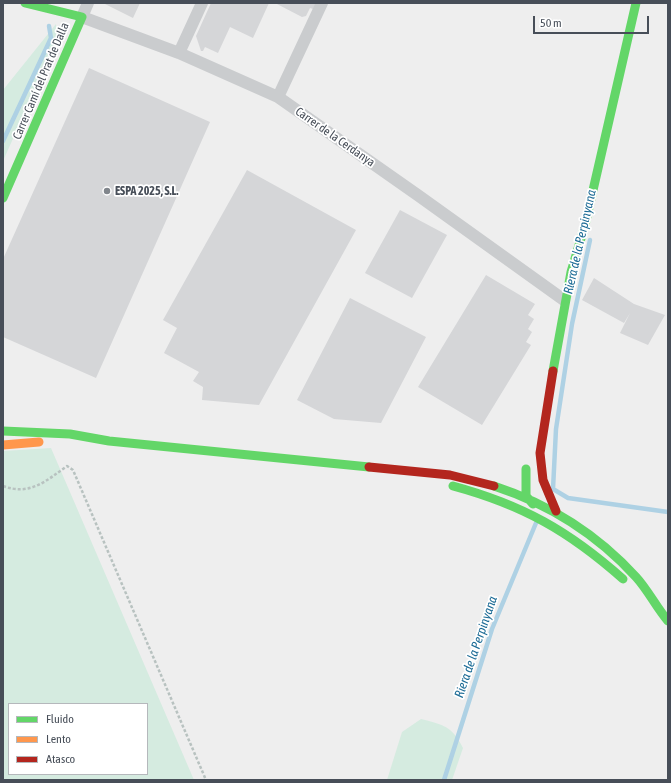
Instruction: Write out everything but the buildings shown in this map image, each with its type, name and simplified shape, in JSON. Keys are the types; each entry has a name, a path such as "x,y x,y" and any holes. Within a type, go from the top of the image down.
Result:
{"main road":[{"path":"25,3 82,17"},
{"path":"556,511 543,480 540,453 564,300 598,172 636,3"},
{"name":"Carrer Camí del Prat de Dalla","path":"3,198 63,64 82,17"},
{"path":"3,430 70,434 109,441 440,473 489,483 526,496 581,526 618,558 636,578 668,621"},
{"path":"3,440 19,443"},
{"path":"3,445 19,443 109,441"},
{"path":"515,477 526,469 540,453"},
{"path":"376,468 458,487 524,509 570,535 598,557 661,612"},
{"path":"526,469 526,496 536,508 572,529 592,544 598,557"},
{"path":"458,487 480,487 510,496 526,496 543,480"},
{"path":"489,483 504,481"}],"street":[{"path":"82,17 88,3"},
{"path":"179,52 202,3"},
{"path":"278,98 322,3"},
{"name":"Carrer de la Cerdanya","path":"82,17 179,52 278,98 431,204 564,300"}],"path":[{"path":"3,486 15,490 39,486 67,466 73,470 206,780"}],"green space":[{"path":"56,24 57,40 3,161 3,90"},
{"path":"51,448 194,780 3,780 3,451"},
{"path":"421,719 441,725 451,731 463,748 452,780 387,780 402,732"}],"waterway":[{"path":"3,141 51,38 49,26"},
{"name":"Riera de la Perpinyana","path":"590,240 572,324 556,429 553,489 568,498 668,512"},
{"name":"Riera de la Perpinyana","path":"444,780 492,629 536,523"}],"traffic: fast":[{"path":"3,198 82,17 25,3"},
{"path":"553,371 571,272 585,225 636,3"},
{"path":"3,431 70,434 109,441 369,467"},
{"path":"526,469 526,496 533,504"},
{"path":"453,486 502,502 544,522 564,533 584,547 623,579"},
{"path":"494,486 514,493 553,511 571,522 605,547 636,577 668,621"}],"traffic: slow":[{"path":"3,445 39,442"}],"traffic: jam":[{"path":"553,371 540,453 543,480 556,511"},
{"path":"369,467 450,475 494,486"}],"place":[{"name":"ESPA 2025, S.L.","path":"107,191"}]}
